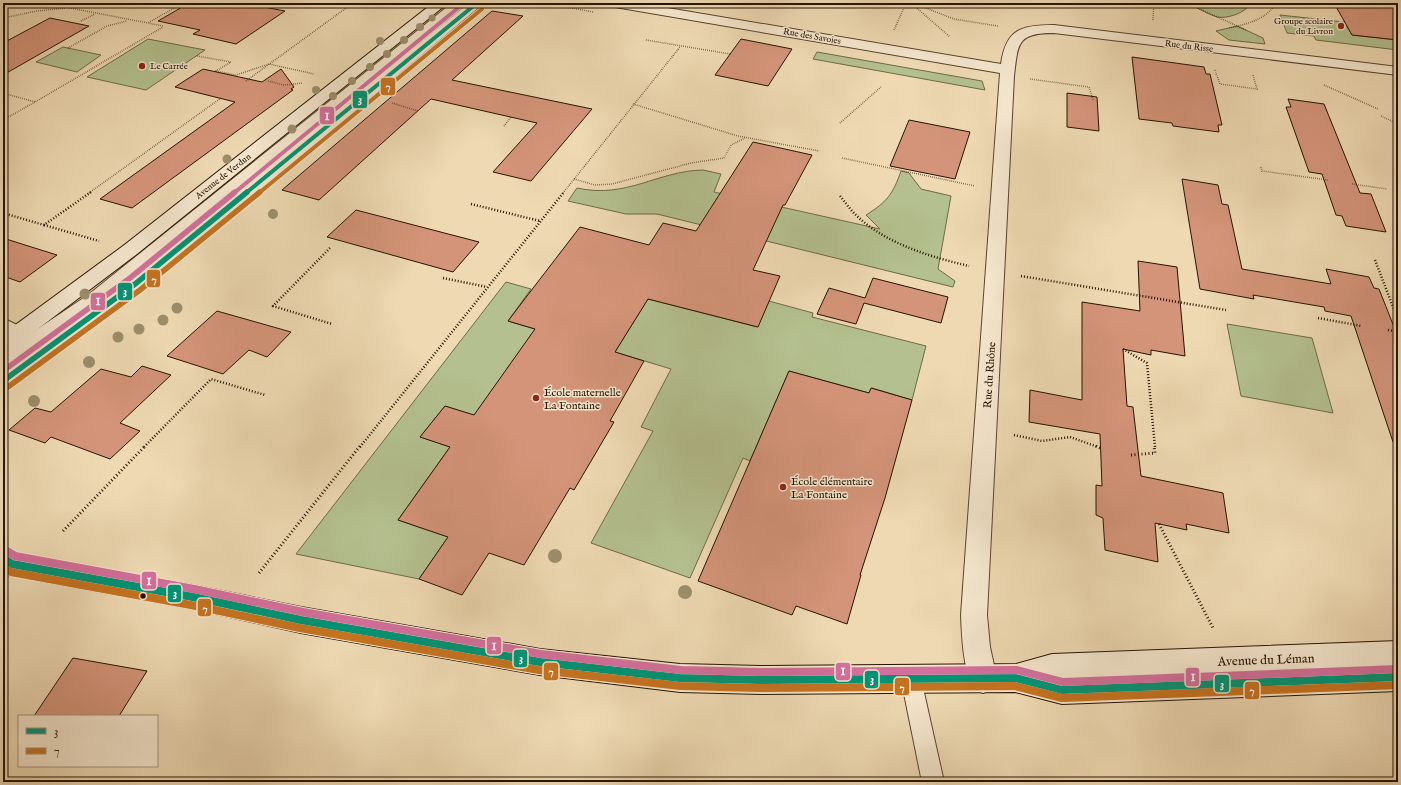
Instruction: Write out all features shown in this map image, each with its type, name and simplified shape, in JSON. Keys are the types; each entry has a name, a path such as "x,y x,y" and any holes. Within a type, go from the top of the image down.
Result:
{"street":[{"name":"Avenue de Verdun","path":"8,335 130,250 441,3"},
{"path":"3,381 135,284 477,3"},
{"name":"Rue des Savoies","path":"615,3 1008,73"},
{"name":"Rue du Risse","path":"1008,73 1010,51 1015,37 1024,32 1039,29 1195,46 1398,71"},
{"name":"Rue du Rhône","path":"983,679 976,647 974,615 1008,73"},
{"name":"Avenue du Léman","path":"5,565 193,597 301,620 540,662 680,678 761,680 1016,678 1052,668 1398,654"},
{"name":"Avenue du Léman","path":"1016,678 1062,690 1398,677"}],"lane":[{"name":"Avenue de Verdun","path":"3,360 93,298 458,3"},
{"path":"911,679 933,782"}],"path":[{"path":"3,120 163,27 44,3"},
{"path":"148,23 183,3"},
{"path":"246,81 353,3"},
{"path":"893,32 906,3"},
{"path":"912,3 929,11 955,19 1003,26"},
{"path":"912,3 953,40"},
{"path":"1187,3 1250,32"},
{"path":"3,18 37,11 71,8"},
{"path":"81,21 95,14"},
{"path":"68,48 107,26 128,20"},
{"path":"646,40 680,47 730,54"},
{"path":"1195,46 1198,57 1215,70 1220,84 1257,89 1255,83"},
{"path":"259,573 680,47"},
{"path":"197,56 230,62 216,71 236,75 269,64 321,75"},
{"path":"1008,73 1085,85 1089,87 1093,100"},
{"path":"268,81 284,85 308,82"},
{"path":"1320,83 1378,109"},
{"path":"840,123 882,86"},
{"path":"3,93 35,102"},
{"path":"44,225 221,98"},
{"path":"633,104 745,137 819,151"},
{"path":"405,107 418,111"},
{"path":"1381,116 1398,124"},
{"path":"504,126 511,117"},
{"path":"574,179 595,185 612,184 691,163 724,158 731,145 745,137"},
{"path":"842,158 1001,191"},
{"path":"1261,167 1262,171 1328,180"},
{"path":"1352,184 1387,189"},
{"path":"840,196 859,218 882,235 943,261 1226,310"},
{"path":"471,204 540,221"},
{"path":"3,213 130,250"},
{"path":"330,248 273,306 332,324"},
{"path":"1375,260 1398,320"},
{"path":"443,278 487,287"},
{"path":"1318,318 1362,326"},
{"path":"1388,330 1398,332"},
{"path":"1123,349 1147,363 1155,453 1131,455"},
{"path":"63,531 211,379 265,396"},
{"path":"986,430 1042,441 1070,437 1100,448"},
{"path":"1159,524 1213,628"}],"green space":[{"path":"1187,3 1251,3 1249,7 1241,12 1231,16 1217,17"},
{"path":"1280,15 1344,22 1352,35 1398,40 1398,50 1316,40 1314,36 1287,33"},
{"path":"1237,26 1263,38 1265,44 1229,40 1216,31"},
{"name":"Le Carrée","path":"148,39 205,50 146,90 87,77"},
{"path":"63,47 101,55 77,72 36,62"},
{"path":"817,52 982,81 985,90 813,59"},
{"path":"703,170 721,174 714,192 880,229 866,215 879,206 892,192 901,171 909,173 921,189 951,196 938,269 955,281 953,287 657,214 626,214 568,201 577,188 611,190 642,184 671,175"},
{"path":"506,282 531,289 508,321 535,329 519,430 445,406 420,437 450,447 398,520 448,537 419,579 296,554"},
{"path":"648,299 757,327 769,301 813,313 812,317 926,346 912,400 872,388 869,393 789,371 750,461 743,458 690,578 591,543 653,431 641,427 671,369 615,352"},
{"path":"1227,324 1312,338 1333,413 1241,396"}],"building":[{"path":"189,3 243,3 285,11 236,44 193,34 200,30 158,21"},
{"path":"1334,3 1398,3 1398,40 1352,35"},
{"path":"492,11 523,16 452,80 592,109 531,181 493,172 537,123 431,99 319,200 282,190"},
{"path":"50,18 89,26 3,75 3,43"},
{"path":"741,39 792,49 768,86 715,75"},
{"path":"1132,57 1204,67 1206,74 1210,74 1222,125 1218,125 1219,132 1173,126 1172,123 1139,119"},
{"path":"203,69 262,82 281,69 294,87 291,89 293,90 132,208 100,199 235,102 175,87"},
{"path":"1067,93 1097,97 1099,131 1067,127"},
{"path":"1288,99 1324,104 1360,193 1371,194 1386,232 1346,226 1342,216 1336,215 1322,174 1309,172 1286,107 1291,107"},
{"path":"909,120 970,132 955,179 890,166"},
{"path":"753,142 812,155 785,205 783,205 753,270 780,276 758,327 648,299 615,352 644,361 610,421 614,422 574,490 570,488 524,565 489,553 462,595 419,579 448,537 398,520 450,447 420,437 445,406 474,415 535,329 508,321 527,296 580,227 649,245 663,223 696,231"},
{"path":"1182,179 1218,185 1222,204 1228,205 1242,269 1331,284 1326,269 1369,277 1374,288 1379,289 1398,337 1398,441 1393,442 1351,316 1325,311 1324,307 1253,295 1254,299 1200,289"},
{"path":"356,210 479,242 453,272 327,237"},
{"path":"3,238 57,255 20,282 3,276"},
{"path":"1138,261 1177,267 1185,356 1151,350 1151,355 1123,349 1127,406 1133,407 1141,476 1223,493 1229,533 1186,524 1187,530 1155,523 1158,562 1105,550 1103,518 1096,515 1096,485 1102,486 1100,434 1029,422 1030,390 1082,400 1082,302 1140,311"},
{"path":"873,278 948,297 941,323 864,303 856,324 817,314 829,288 865,298"},
{"path":"217,311 291,332 267,357 249,350 223,374 167,356"},
{"path":"142,366 171,375 120,423 140,431 110,459 51,437 45,443 9,430 35,408 51,412 101,369 131,377"},
{"path":"789,371 869,393 871,388 912,400 885,498 860,575 847,624 796,606 792,615 698,581"},
{"path":"73,658 147,671 120,715 35,715"}],"transit line":[{"name":"I","path":"3,371 130,278 464,3"},
{"name":"3","path":"3,381 135,284 477,3"},
{"name":"7","path":"8,387 140,290 482,9"},
{"name":"I","path":"7,551 15,556 194,589 303,612 541,654 681,670 761,672 1017,670 1063,682 1398,669"},
{"name":"3","path":"3,558 12,564 193,597 301,620 540,662 680,678 761,680 1016,678 1062,690 1398,677"},
{"name":"7","path":"3,568 11,572 191,605 300,628 539,670 680,686 761,688 1015,686 1062,698 1398,685"}],"place":[{"name":"Groupe scolaire du Livron","path":"1341,26"},
{"name":"Le Carrée","path":"142,66"},
{"name":"École maternelle La Fontaine","path":"536,398"},
{"name":"École élémentaire La Fontaine","path":"783,487"}]}
